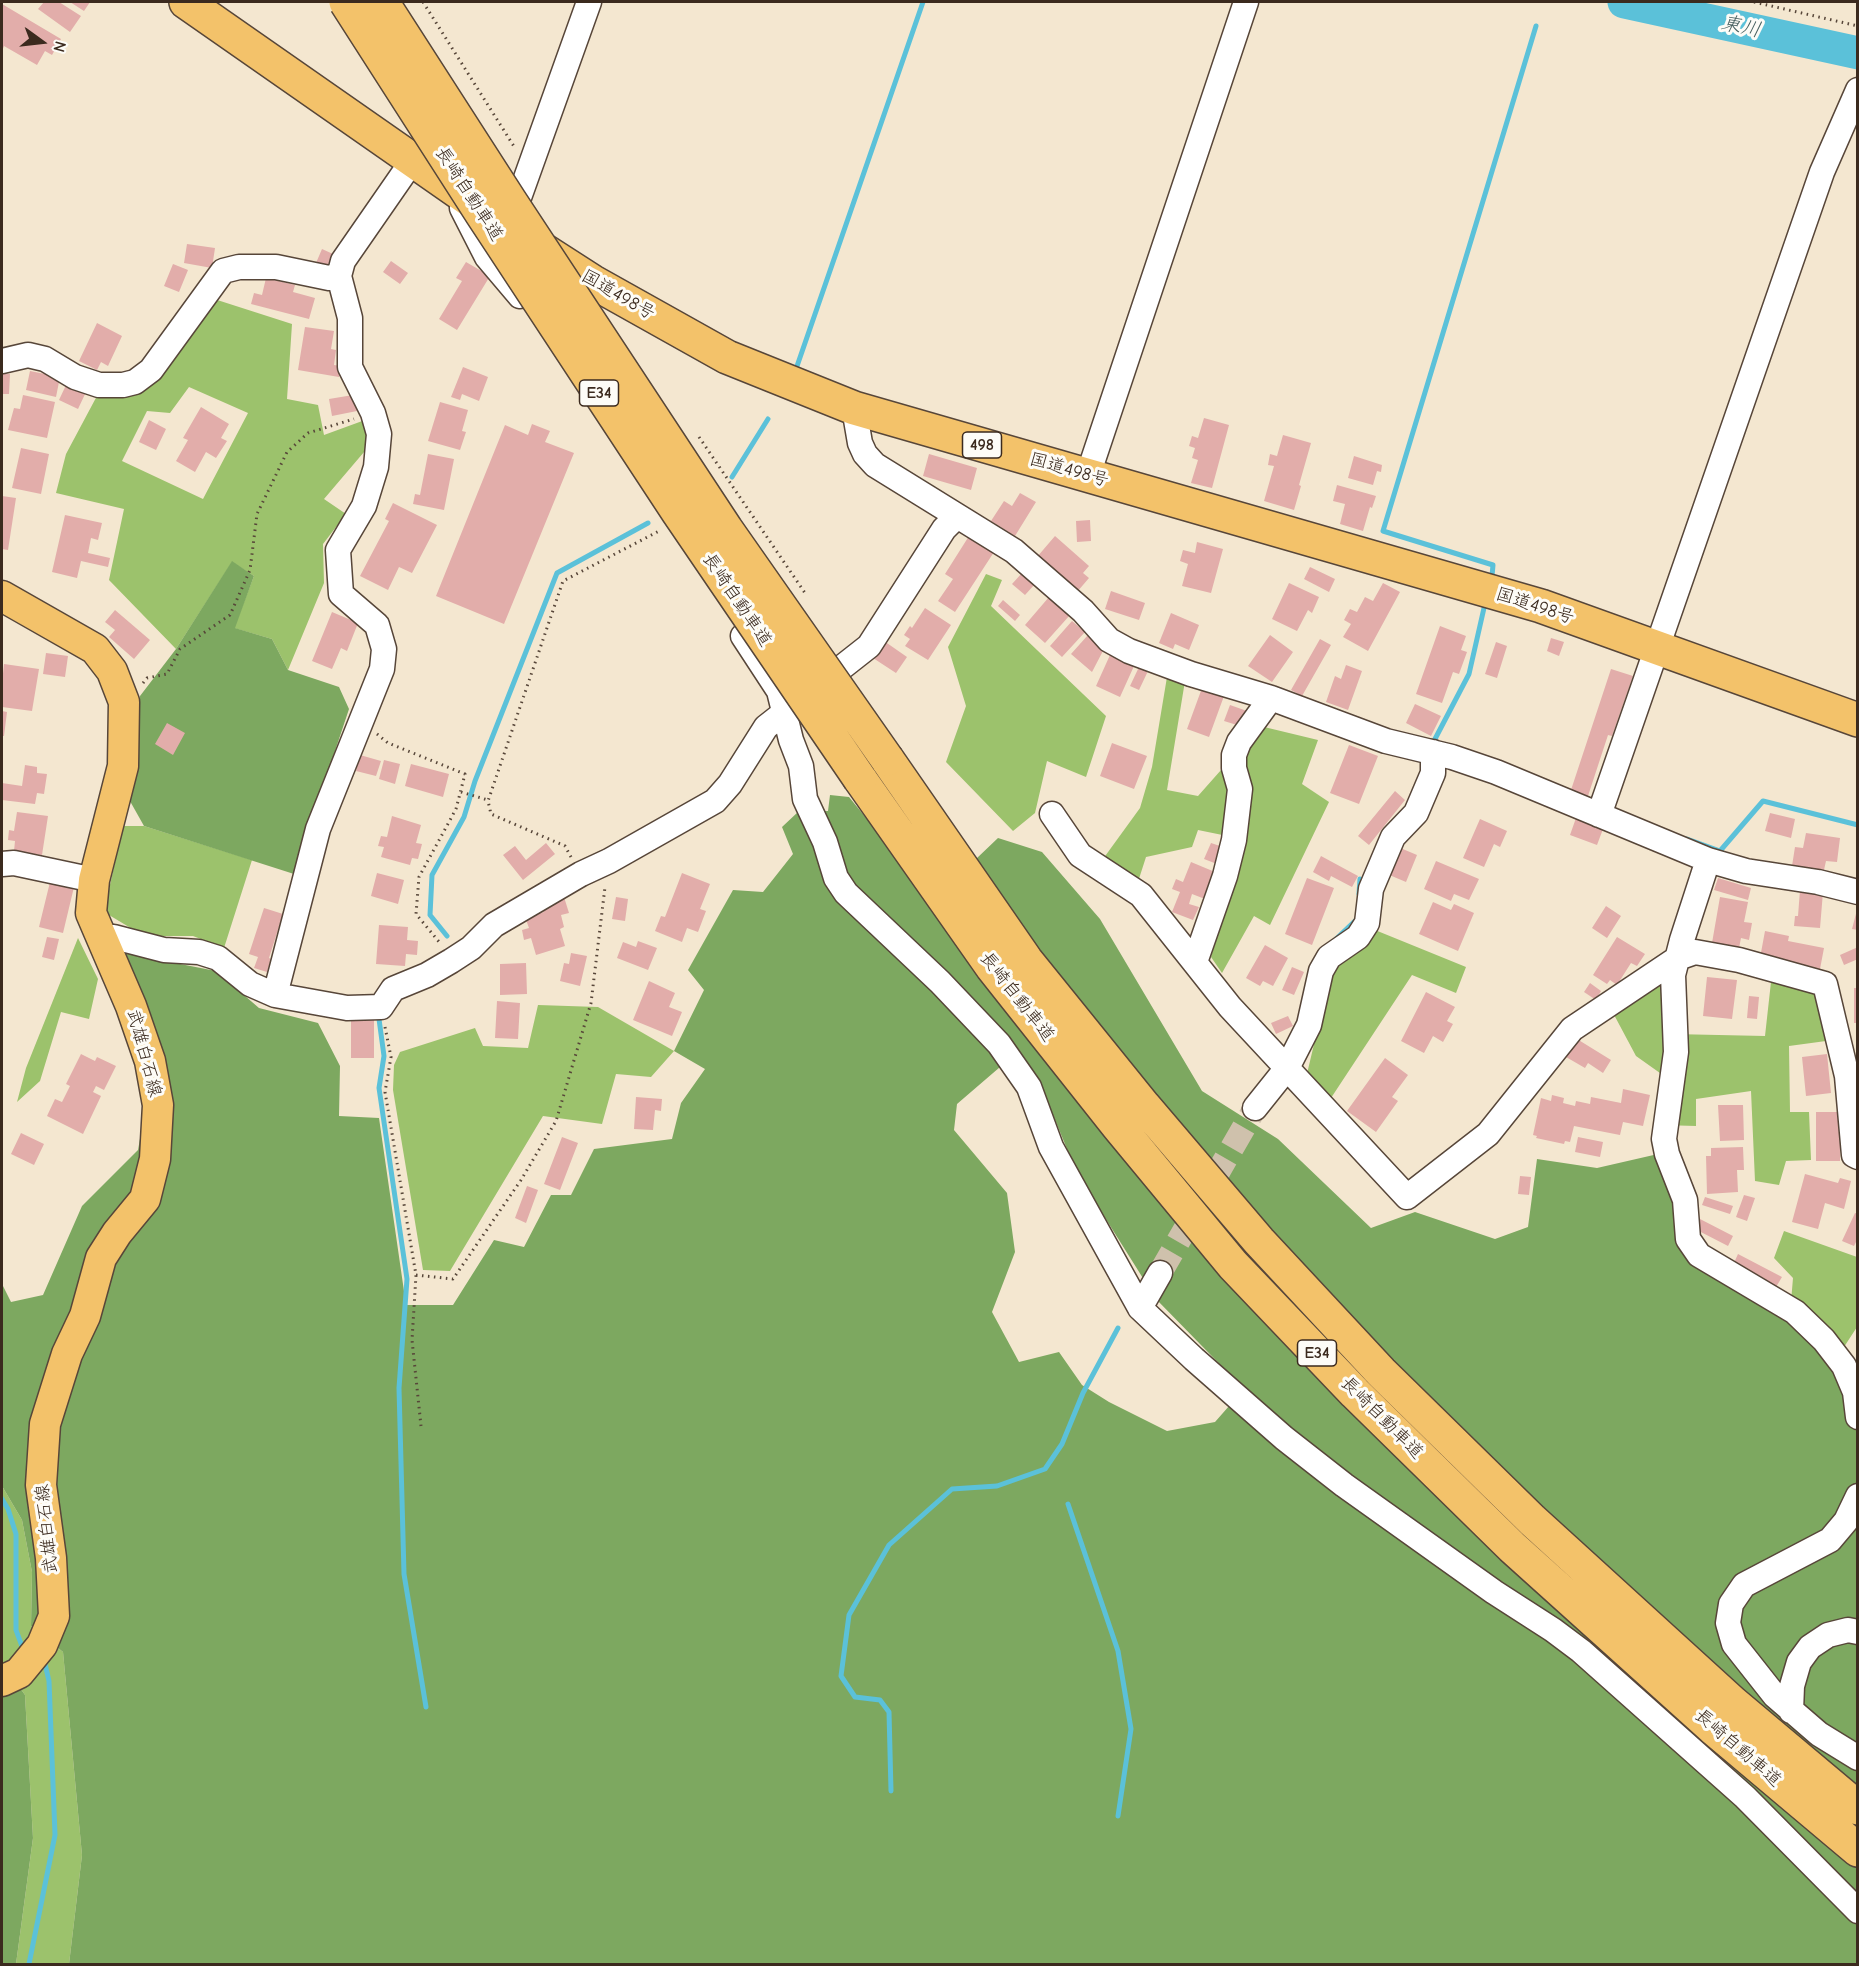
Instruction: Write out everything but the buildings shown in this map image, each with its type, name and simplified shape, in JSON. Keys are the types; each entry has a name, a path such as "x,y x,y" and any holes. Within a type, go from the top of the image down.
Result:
{"highway":[{"name":"国道498号","path":"186,2 508,227 593,282 727,357 854,408 1541,606 1857,720"},
{"name":"長崎自動車道","path":"346,2 704,552 993,967 1118,1126 1233,1265 1355,1393 1512,1547 1713,1728 1857,1850"},
{"name":"長崎自動車道","path":"382,2 714,510 1026,960 1144,1106 1258,1241 1381,1372 1532,1520 1733,1703 1857,1808"}],"main road":[{"name":"武雄白石線","path":"2,596 95,649 112,671 124,702 123,766 94,880 91,914 131,1006 150,1061 158,1105 155,1159 145,1199 117,1233 101,1258 85,1316 67,1354 45,1424 41,1485 51,1558 54,1616 42,1645 19,1673 2,1681"}],"street":[{"path":"508,227 589,2"},
{"path":"1088,475 1246,2"},
{"path":"1599,815 1822,172 1857,90"},
{"path":"275,995 318,829 360,719 382,669 384,649 377,625 340,594 338,550 364,506 376,467 379,434 373,413 350,367 350,318 339,276 343,261 413,160"},
{"path":"453,188 488,257 516,289 779,691 786,712 791,740 801,766 805,799 825,842 836,878 846,893 940,982 999,1044 1029,1087 1051,1147 1140,1308 1284,1438 1336,1479 1581,1651 1745,1797 1857,1911"},
{"path":"2,361 28,355 45,359 75,377 99,385 123,385 135,382 151,370 223,271 239,267 276,267 329,278 339,276"},
{"path":"854,408 860,443 865,454 875,465 1014,551 1083,611 1109,640 1129,651 1191,674 1271,698 1386,741 1433,752 1496,772 1708,860 1746,871 1818,882 1857,892"},
{"path":"101,937 114,937 164,950 199,952 218,958 250,984 275,995 347,1008 381,1007 393,989 427,975 452,961 471,948 494,925 581,874 609,861 715,801 730,784 766,727 869,646 944,529 957,516"},
{"path":"1196,962 1225,876 1234,840 1240,789 1234,768 1234,755 1239,742 1271,698"},
{"path":"1255,1108 1287,1068 1309,1025 1321,971 1329,957 1358,937 1367,922 1371,889 1393,837 1416,813 1433,773 1433,752"},
{"path":"1052,814 1080,855 1141,896 1230,1007 1407,1197 1488,1134 1572,1029 1678,958 1695,952 1739,960 1825,984 1847,1076 1854,1155 1857,1158"},
{"path":"1708,860 1673,975 1676,1052 1665,1139 1667,1154 1685,1200 1688,1239 1699,1255 1795,1312 1824,1340 1844,1366 1855,1392 1857,1417"},
{"path":"2,864 14,863 94,880"},
{"path":"1140,1308 1160,1273"},
{"path":"1857,1496 1846,1521 1830,1540 1743,1585 1731,1604 1728,1623 1734,1644 1775,1696 1819,1734 1857,1758"},
{"path":"1791,1711 1792,1686 1798,1662 1810,1647 1828,1635 1848,1630 1857,1632"}],"path":[{"path":"423,2 529,170"},
{"path":"1754,2 1857,26"},
{"path":"124,702 147,678 167,674 180,649 230,615 250,570 257,514 287,452 308,434 373,413"},
{"path":"699,438 805,593"},
{"path":"581,874 565,846 491,814 488,801 563,581 670,525"},
{"path":"360,719 388,743 465,774 456,809 419,877 416,914 452,961"},
{"path":"460,792 488,801"},
{"path":"416,1275 453,1279 521,1180 556,1121 591,1003 609,861"},
{"path":"381,1007 391,1057 385,1092 416,1275 412,1340 421,1426"}],"green space":[{"path":"211,298 292,324 287,399 318,405 324,435 365,420 370,445 324,499 346,514 323,544 324,583 288,670 272,639 234,628 254,576 232,562 176,649 109,580 124,509 56,493 66,454 98,394 148,385","holes":["189,387 248,413 203,499 122,461 147,411 170,413"]},
{"path":"232,561 254,576 235,628 272,639 288,670 339,687 349,709 294,874 144,826 126,794 140,696 176,649"},
{"path":"986,574 1002,580 991,606 1106,716 1086,777 1047,761 1035,813 1013,831 946,762 966,706 948,647"},
{"path":"1167,677 1185,681 1167,790 1198,796 1260,726 1318,740 1302,784 1329,802 1270,925 1254,916 1222,973 1211,957 1242,839 1198,830 1192,847 1146,857 1136,888 1103,859 1140,808 1152,767"},
{"path":"830,795 849,797 933,900 998,838 1042,852 1100,919 1202,1091 1278,1139 1371,1228 1415,1212 1495,1239 1528,1227 1537,1159 1597,1168 1658,1154 1674,1196 1677,1242 1789,1318 1814,1342 1838,1380 1857,1377 1857,1964 69,1964 82,1855 63,1652 31,1626 32,1572 22,1520 2,1486 2,1284 11,1302 43,1295 82,1206 138,1150 157,1044 124,953 216,971 259,1008 318,1023 340,1066 339,1116 379,1118 406,1305 453,1305 494,1240 524,1247 551,1195 571,1195 594,1149 672,1139 681,1103 705,1069 674,1051 704,990 688,970 733,890 763,892 793,854 782,827 798,812 828,811","holes":["1007,1061 1036,1074 1077,1173 1156,1299 1244,1389 1215,1422 1167,1431 1109,1402 1082,1385 1059,1352 1019,1362 992,1312 1015,1252 1007,1193 954,1130 957,1104"]},
{"path":"123,826 144,826 252,860 224,948 193,936 144,936 104,912"},
{"path":"1375,930 1466,967 1456,993 1412,975 1331,1098 1306,1078 1333,964"},
{"path":"78,938 98,979 89,1019 61,1012 40,1081 17,1102 26,1068"},
{"path":"1666,978 1672,1034 1765,1036 1771,982 1817,992 1826,1041 1789,1046 1790,1112 1809,1112 1811,1160 1786,1161 1779,1185 1755,1181 1751,1091 1696,1099 1696,1126 1662,1125 1667,1078 1636,1056 1612,1011"},
{"path":"538,1005 598,1007 674,1051 651,1077 616,1074 602,1124 543,1116 450,1271 423,1270 393,1090 394,1065 400,1052 475,1028 483,1046 528,1048"},
{"path":"1784,1231 1857,1257 1857,1327 1844,1347 1791,1302 1793,1278 1774,1258"},
{"path":"2,1486 22,1520 32,1572 31,1626 63,1652 82,1855 69,1964 16,1964 33,1838 25,1695 2,1662"},
{"path":"2,1662 25,1695 33,1838 16,1964 2,1964"}],"waterway":[{"path":"796,369 923,2"},
{"name":"東川","path":"1624,2 1858,53"},
{"path":"1492,576 1493,565 1383,531 1536,26"},
{"path":"732,477 768,419"},
{"path":"447,936 430,915 432,875 464,817 475,781 557,573 648,523"},
{"path":"1435,739 1469,674 1484,608"},
{"path":"1687,839 1720,851 1763,801 1858,825"},
{"path":"1359,894 1360,879"},
{"path":"1336,939 1356,920"},
{"path":"379,1019 384,1056 379,1088 407,1279 399,1388 404,1574 426,1707"},
{"path":"891,1791 889,1712 880,1700 855,1697 841,1676 849,1615 889,1545 952,1489 997,1486 1045,1469 1062,1444 1083,1393 1118,1328"},
{"path":"2,1499 8,1509 16,1534 16,1630 23,1649"},
{"path":"1068,1504 1118,1651 1131,1729 1118,1816"},
{"path":"29,1964 55,1835 49,1681 45,1664"}],"tunnel":[{"path":"1160,1273 1255,1108"}]}
